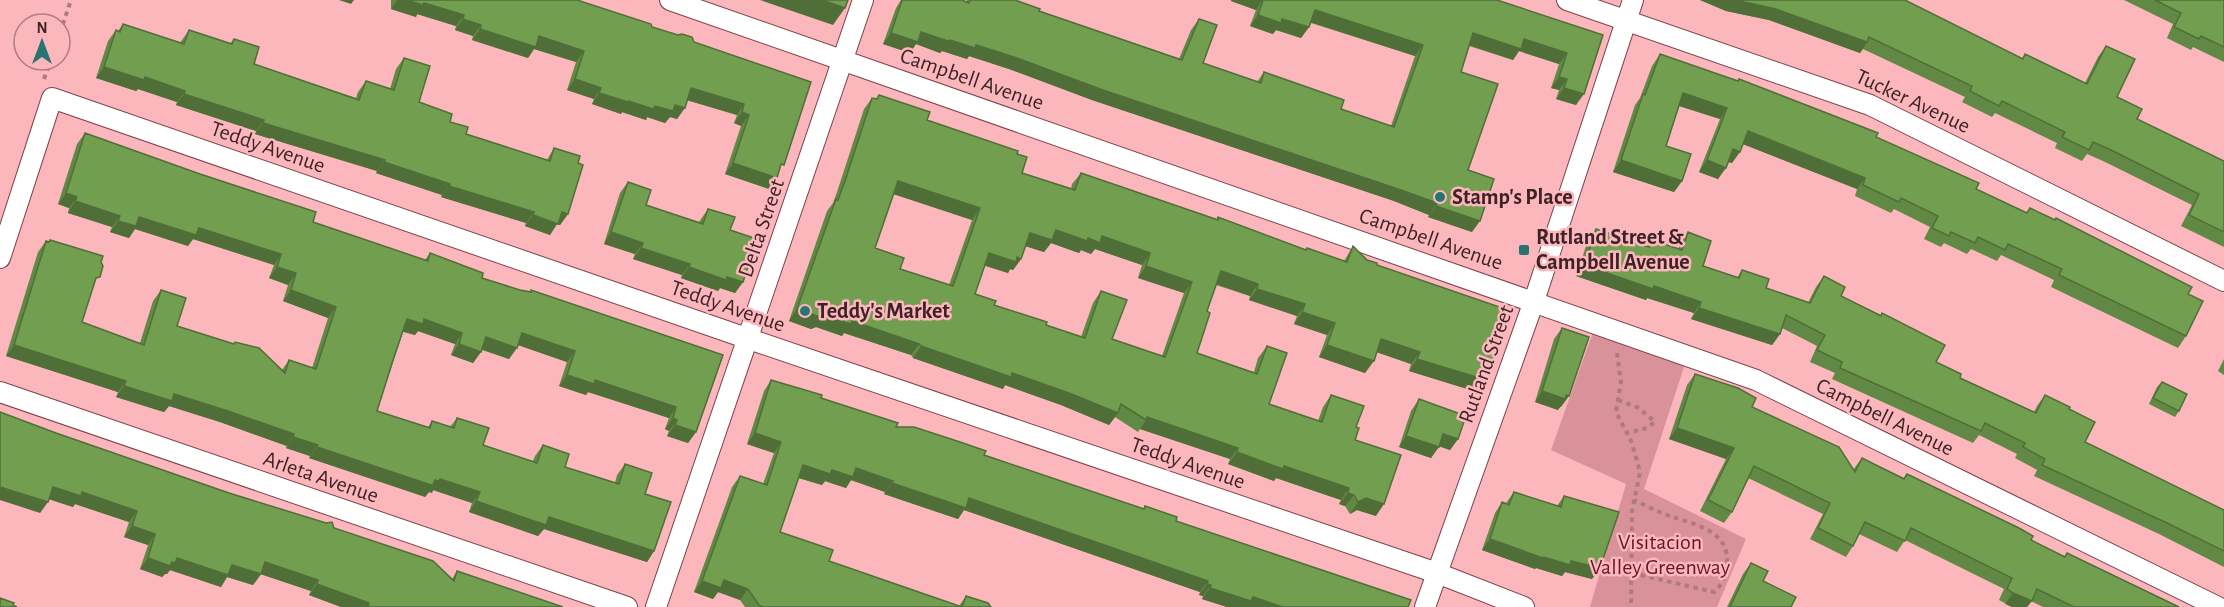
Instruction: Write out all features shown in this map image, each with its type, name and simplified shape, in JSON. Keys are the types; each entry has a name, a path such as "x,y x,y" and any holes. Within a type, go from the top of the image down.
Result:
{"street":[{"name":"Campbell Avenue","path":"670,0 1756,380 2218,607"},
{"name":"Delta Street","path":"656,607 863,0"},
{"name":"Tucker Avenue","path":"1567,0 1870,105 2224,281"},
{"name":"Rutland Street","path":"1425,607 1534,301 1633,0"},
{"name":"Teddy Avenue","path":"0,258 52,98 749,339 1437,573 1524,607"},
{"name":"Arleta Avenue","path":"0,392 627,607"}],"path":[{"path":"1614,330 1621,382 1616,412 1632,443 1640,472 1632,511 1631,607"},
{"path":"1618,400 1639,408 1655,422 1647,428 1627,433"},
{"path":"1632,573 1714,592 1724,582 1727,560 1724,543 1704,526 1672,517 1634,500"}],"green space":[{"name":"Visitacion Valley Greenway","path":"1593,332 1685,364 1644,489 1746,539 1717,607 1590,607 1626,484 1551,450"}],"building":[{"path":"406,0 577,0 651,24 652,27 692,37 694,42 811,82 784,165 781,164 777,178 733,163 749,115 742,112 744,104 691,88 685,108 675,105 673,111 655,106 653,109 628,102 599,93 601,88 575,79 584,51 539,36 536,47 480,29 481,25 463,19 464,15"},
{"path":"822,0 848,0 845,8"},
{"path":"902,0 962,0 969,3 970,0 1015,0 1040,9 1039,11 1182,60 1199,19 1217,25 1203,63 1261,83 1264,72 1344,100 1341,109 1394,127 1423,45 1315,10 1309,27 1282,19 1281,23 1258,15 1263,0 1497,0 1603,35 1584,94 1564,88 1567,79 1559,77 1567,53 1524,39 1521,49 1473,33 1461,72 1498,84 1468,170 1494,179 1480,221 1436,206 1437,203 1401,190 1100,89 1017,58 976,45 975,48 921,32 918,42 891,33"},
{"path":"1735,0 1905,0 2023,59 2025,54 2087,84 2106,46 2135,59 2117,97 2142,109 2137,119 2224,161 2224,232 2189,215 2199,194 2111,150 2093,142 2089,150 2062,137 2065,132 2002,101 1999,106 1970,91 1972,86 1869,37 1867,42 1776,9"},
{"path":"2155,0 2224,0 2224,47 2201,36 2199,39 2174,27 2181,13"},
{"path":"123,24 184,44 189,30 232,44 234,39 259,47 254,64 359,100 366,81 394,90 404,58 430,66 419,102 452,114 450,122 468,127 466,134 550,161 554,148 580,156 578,163 583,165 568,214 562,212 558,224 533,215 534,212 449,186 450,184 384,162 385,160 263,123 264,120 184,94 185,91 145,77 144,80 104,67 116,30 120,32"},
{"path":"1660,54 1738,81 1739,79 1878,133 1876,137 1979,183 1976,189 2027,213 2030,208 2055,220 2056,218 2192,287 2188,294 2203,301 2186,336 2059,275 2062,269 2008,244 2005,250 1978,237 1975,243 1951,232 1949,236 1932,228 1938,216 1901,198 1899,202 1863,185 1865,178 1748,131 1740,152 1733,149 1726,168 1707,160 1727,108 1683,93 1666,146 1691,154 1682,181 1621,160 1643,94 1645,95"},
{"path":"879,95 930,112 927,120 1018,151 1017,154 1027,157 1022,173 1075,190 1081,173 1347,262 1353,246 1367,260 1377,265 1508,310 1486,380 1417,359 1420,352 1381,339 1374,361 1327,345 1335,323 1302,312 1305,304 1257,289 1258,284 1221,271 1207,311 1210,313 1197,353 1257,374 1267,346 1287,353 1269,404 1322,422 1331,395 1364,406 1356,427 1359,428 1355,440 1401,455 1384,504 1366,498 1358,502 1354,495 1348,493 1349,488 1284,466 1283,469 1237,452 1238,448 1147,417 1146,420 1121,404 1118,413 1012,373 1011,377 852,321 851,324 797,309 836,199 838,200 845,181 872,98 877,99","holes":["898,181 980,208 953,286 900,269 904,258 875,248","1056,230 1100,243 1102,236 1150,253 1146,266 1192,282 1165,357 1112,339 1127,300 1101,291 1085,338 1046,325 1047,322 994,305 996,301 975,294 989,253 1016,262 1017,257 1021,259 1030,233 1052,240"]},
{"path":"85,133 316,212 313,222 428,261 430,253 483,273 482,278 520,290 531,292 531,290 723,355 696,432 675,425 677,420 673,418 676,407 595,380 594,384 567,375 575,351 522,333 517,348 486,337 481,352 459,344 462,333 424,319 423,324 407,319 377,411 430,428 432,421 454,428 457,418 489,428 483,445 537,463 543,445 569,454 565,467 619,484 625,464 652,473 645,494 671,502 654,551 549,517 546,525 476,501 480,492 440,479 435,480 431,485 317,447 318,445 293,437 294,434 228,411 174,394 172,401 124,386 126,381 14,345 46,241 50,240 103,256 100,277 96,278 82,322 144,345 161,290 186,298 177,326 234,344 235,342 259,348 285,373 289,360 316,369 336,307 291,290 296,273 277,267 281,254 199,228 196,235 139,217 136,226 118,221 120,216 75,201 77,197 66,193"},
{"path":"628,182 651,190 646,205 703,224 708,209 735,217 730,230 757,239 743,282 727,277 726,280 689,267 690,264 641,248 643,243 611,232"},
{"path":"1596,229 1649,247 1652,240 1682,250 1688,232 1711,241 1703,266 1739,278 1742,270 1769,279 1766,288 1810,303 1824,276 1845,287 1841,296 1881,316 1882,313 1945,345 1936,362 1961,374 1960,378 2036,413 2045,395 2070,407 2069,409 2095,422 2085,442 2224,510 2224,551 2042,465 2045,459 2023,447 2025,443 1985,423 1981,431 1840,368 1842,362 1817,350 1825,335 1786,315 1780,334 1699,308 1701,302 1654,286 1653,289 1584,265"},
{"path":"1562,328 1589,337 1569,396 1566,395 1565,399 1542,391"},
{"path":"1695,374 1738,388 1756,398 1752,407 1839,447 1855,472 1862,458 1904,479 1907,474 2019,528 2033,536 2031,540 2065,557 2067,553 2179,607 2074,607 2037,589 2032,601 2007,589 2012,578 1911,528 1905,541 1865,522 1853,546 1818,528 1830,503 1754,466 1732,512 1708,500 1734,448 1677,428"},
{"path":"771,380 822,395 821,398 898,423 896,427 914,427 960,442 986,451 984,455 1144,509 1145,506 1177,517 1176,521 1411,600 1408,607 1283,607 1253,597 1251,601 1210,588 1208,581 969,498 966,508 856,468 853,477 832,470 830,474 803,465 780,532 833,550 829,561 962,607 763,607 748,589 724,580 721,588 702,581 740,476 767,485 781,442 755,433"},
{"path":"2162,382 2187,394 2179,411 2153,398"},
{"path":"1419,399 1466,416 1458,439 1443,434 1439,447 1406,436"},
{"path":"0,412 229,493 326,523 332,522 334,528 433,561 454,581 457,571 563,607 368,607 369,603 317,584 318,580 265,562 261,574 232,565 228,575 177,558 170,566 148,558 155,534 132,526 137,511 82,492 81,496 53,487 48,502 0,487"},
{"path":"1514,492 1561,507 1564,496 1619,512 1600,568 1571,561 1570,565 1543,558 1490,539 1502,502 1509,505"},
{"path":"1751,563 1768,571 1763,581 1796,597 1791,607 1730,607"},
{"path":"966,596 988,603 991,607 962,607"},
{"path":"0,598 14,603 13,605 17,607 0,607"}],"place":[{"name":"Stamp's Place","path":"1440,197"},
{"name":"Rutland Street & Campbell Avenue","path":"1524,250"},
{"name":"Teddy's Market","path":"805,311"}]}
